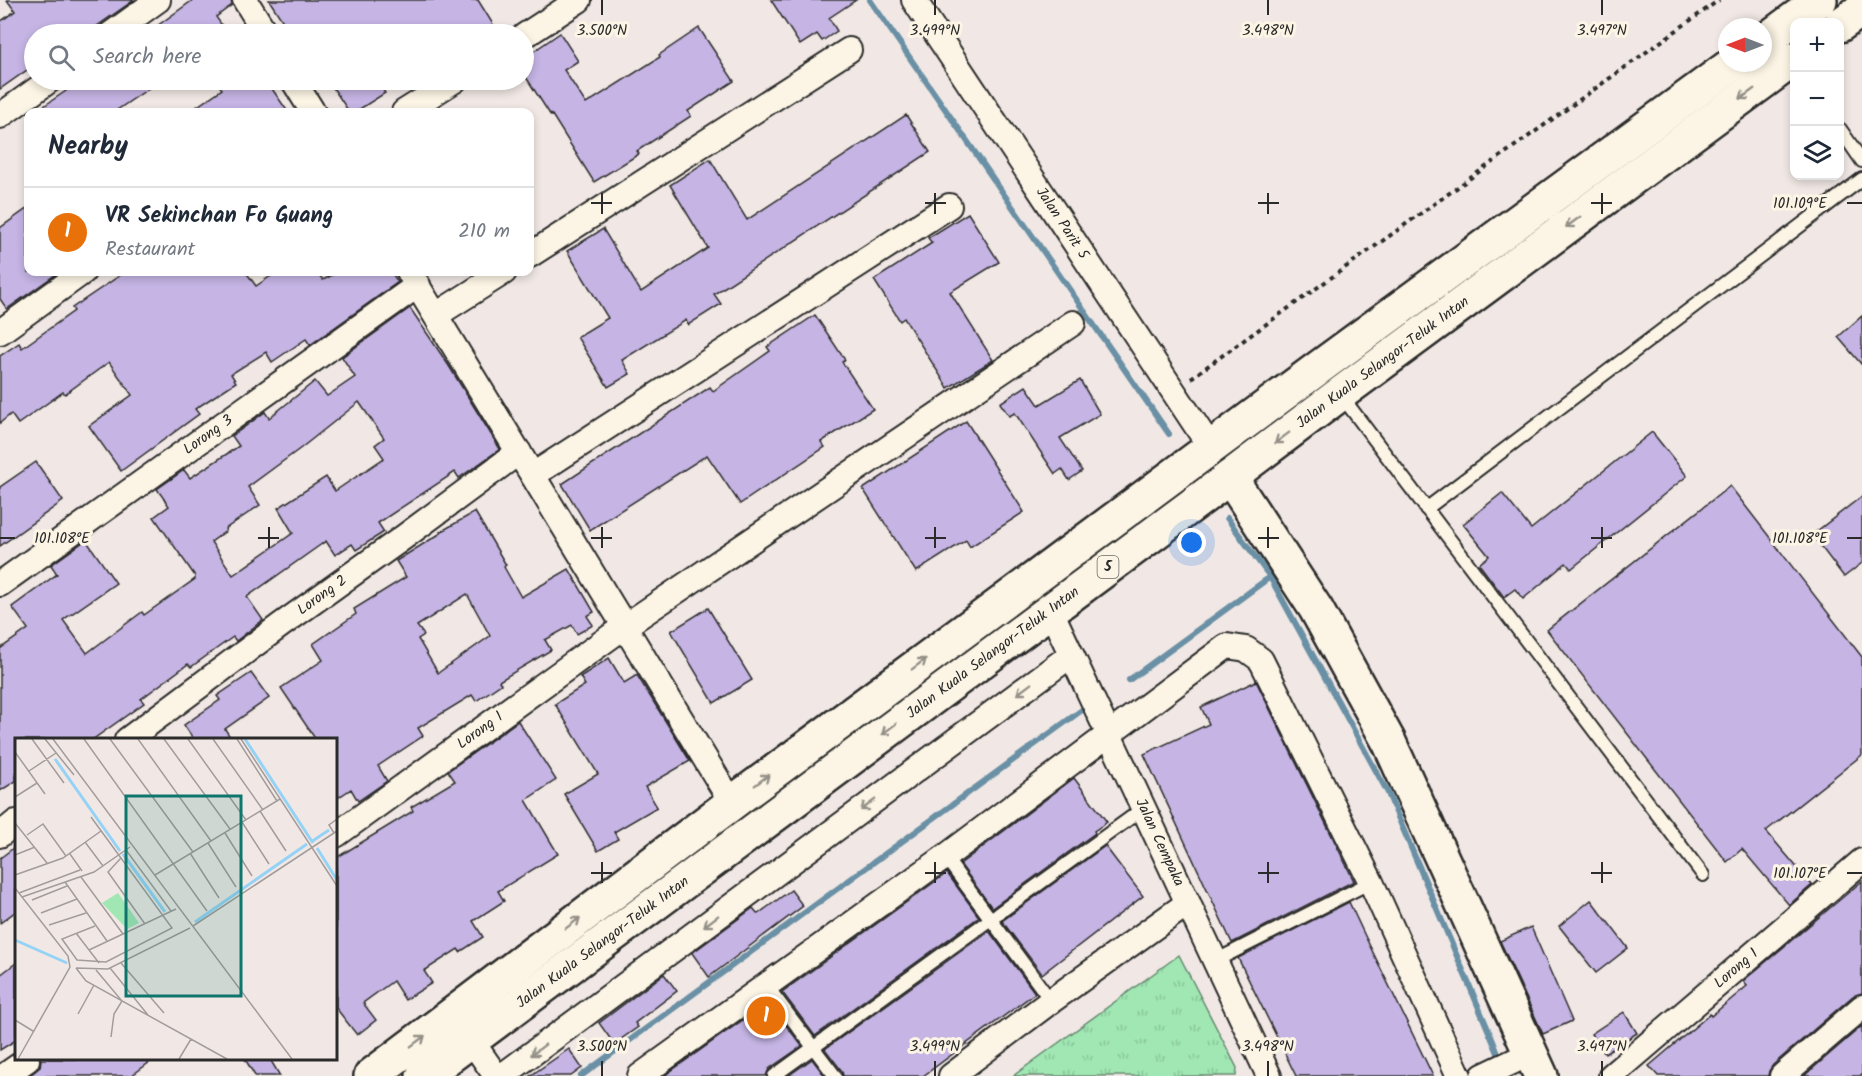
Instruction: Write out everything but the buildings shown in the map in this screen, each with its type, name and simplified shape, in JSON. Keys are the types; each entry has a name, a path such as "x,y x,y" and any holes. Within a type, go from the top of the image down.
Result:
{"main road":[{"path":"1772,35 1820,0"},
{"path":"1844,22 1862,9"},
{"name":"Jalan Kuala Selangor-Teluk Intan","path":"423,1076 1230,477 1348,404 1790,65"},
{"name":"5","path":"371,1076 732,803 1722,72"},
{"path":"1230,477 1316,609 1389,742 1536,1065"}],"street":[{"path":"125,24 158,0"},
{"path":"245,0 260,24"},
{"path":"534,29 579,0"},
{"name":"Jalan Parit 5","path":"914,0 1211,448"},
{"path":"534,252 849,50"},
{"path":"0,116 36,90"},
{"path":"298,90 306,108"},
{"path":"410,108 439,90"},
{"path":"533,475 949,206"},
{"path":"0,332 77,276"},
{"path":"436,315 498,276"},
{"path":"413,278 732,803"},
{"name":"Lorong 3","path":"0,584 413,278"},
{"name":"Lorong 1","path":"338,834 625,626 1073,323"},
{"name":"Lorong 2","path":"130,738 519,452"},
{"name":"Jalan Cempaka","path":"1050,609 1269,1076"},
{"path":"640,1076 945,857 1227,646 1246,650 1261,660 1371,882 1459,1076"},
{"path":"502,1076 1071,654"},
{"path":"0,835 15,823"},
{"name":"Lorong 1","path":"1611,1076 1862,861"},
{"path":"951,1076 1188,903"},
{"path":"1782,1076 1862,1007"},
{"path":"471,1040 496,1076"},
{"path":"4,1076 24,1061"},
{"path":"1483,1076 1536,1065"}],"lane":[{"path":"1844,136 1862,161"},
{"path":"1426,509 1862,178"},
{"path":"1348,404 1703,874"},
{"path":"774,1076 1144,808"},
{"path":"945,857 1051,1001"},
{"path":"1215,961 1371,882"},
{"path":"766,985 835,1076"}],"path":[{"path":"1173,391 1719,0"}],"green space":[{"path":"1179,955 1237,1068 1236,1076 1013,1076"}],"waterway":[{"path":"870,0 1169,434"},
{"path":"1227,518 1270,577 1387,791 1498,1053"},
{"path":"1129,680 1270,577"},
{"path":"581,1076 1086,707"}],"place":[{"name":"VR Sekinchan Fo Guang","path":"766,1016"}]}
